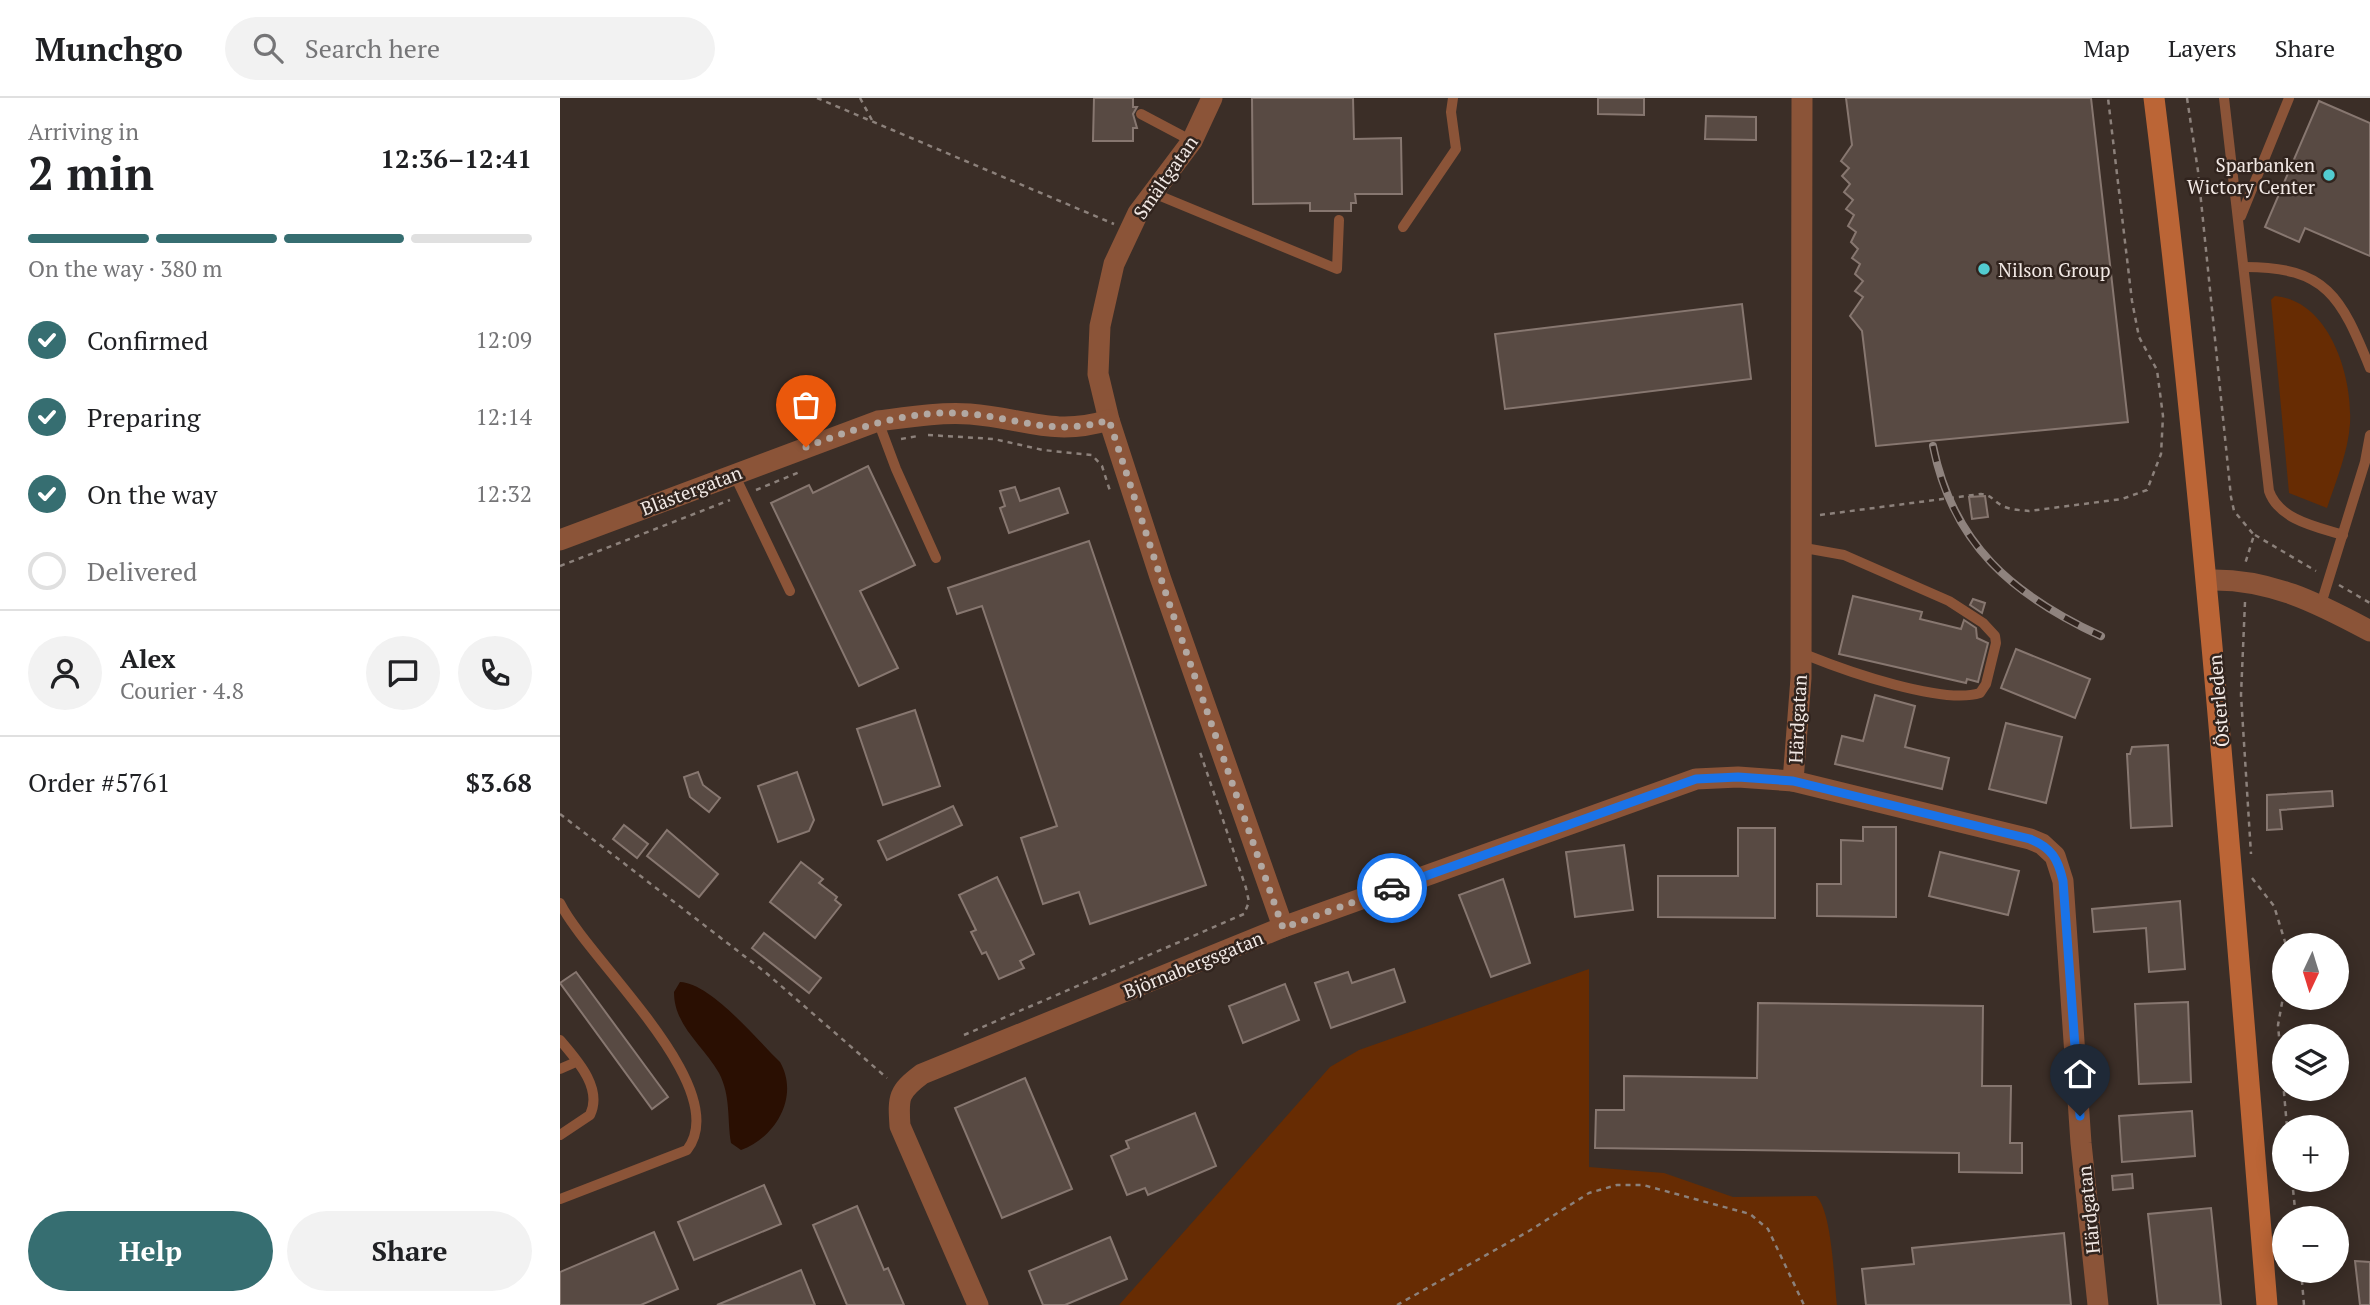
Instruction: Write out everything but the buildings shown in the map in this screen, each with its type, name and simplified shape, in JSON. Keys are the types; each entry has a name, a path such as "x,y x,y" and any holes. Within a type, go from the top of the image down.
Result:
{"main road":[{"name":"Österleden","path":"2154,98 2182,325 2208,580 2267,1305"}],"street":[{"name":"Smältgatan","path":"1212,98 1192,141 1153,192 1129,230 1114,264 1100,326 1098,374 1109,420 1283,928"},
{"name":"Härdgatan","path":"1802,98 1800,658 1793,781 2030,839 2042,844 2055,856 2065,901 2081,1143 2098,1305"},
{"name":"Blästergatan","path":"560,540 878,421 925,414 971,414 1040,427 1067,429 1109,420"},
{"path":"2208,580 2245,580 2299,594 2370,631"},
{"name":"Björnabergsgatan","path":"978,1305 900,1126 898,1103 903,1088 922,1074 1283,928 1696,779 1738,777 1793,781"}],"lane":[{"path":"1403,227 1456,149 1451,112 1453,98"},
{"path":"2224,98 2267,480 2272,500 2290,515 2343,536"},
{"path":"2239,219 2289,98"},
{"path":"1141,114 1192,141"},
{"path":"1153,192 1337,269 1339,220"},
{"path":"2245,267 2280,267 2314,278 2337,299 2370,368"},
{"path":"878,421 895,469 936,558"},
{"path":"2321,604 2343,536 2370,435"},
{"path":"734,474 790,591"},
{"path":"1799,547 1844,555 1949,601 1983,623 1995,636 1996,642 1986,684 1980,693 1960,696 1883,680 1809,656 1800,658"},
{"path":"560,903 596,956 674,1058 689,1082 698,1116 697,1132 687,1150 560,1199"},
{"path":"560,1040 593,1087 594,1107 580,1124 560,1135"},
{"path":"560,1069 576,1062"}],"path":[{"path":"817,98 1129,230"},
{"path":"860,98 873,122"},
{"path":"1815,516 1840,510 1981,494 1990,495 2001,505 2029,511 2122,499 2147,490 2161,454 2163,416 2157,370 2139,337 2132,301 2108,98"},
{"path":"2187,98 2198,171 2234,511 2254,535 2370,603"},
{"path":"887,442 926,435 955,435 994,439 1052,452 1084,453 1098,459 1111,493"},
{"path":"560,566 802,471"},
{"path":"2251,854 2241,695 2245,558 2254,535"},
{"path":"961,1036 1244,914 1249,902 1246,888 1197,743"},
{"path":"560,814 765,972 887,1078 895,1071"},
{"path":"2251,867 2252,880 2274,906 2282,933"},
{"path":"2281,1010 2278,1025 2286,1115"},
{"path":"1397,1305 1529,1231 1589,1193 1617,1185 1643,1185 1750,1214 1768,1229 1804,1305"},
{"path":"2302,1283 2304,1305"}],"shaded area":[{"path":"2275,296 2294,301 2324,326 2342,364 2350,405 2349,435 2327,508 2289,493 2271,300"},
{"path":"1589,969 1589,1167 1664,1173 1733,1197 1816,1196 1826,1216 1829,1230 1837,1305 1119,1305 1330,1067 1359,1050"},
{"path":"680,982 705,992 733,1014 780,1062 785,1075 787,1089 781,1115 764,1136 741,1150 731,1143 727,1099 719,1073 690,1035 675,1004 674,992"}],"railway":[{"path":"1933,446 1942,481 1955,512 1992,563 2040,603 2101,636"}],"way so far":[{"path":"806,447 878,421 925,414 971,414 1040,427 1067,429 1109,420 1168,600 1283,928 1392,888"}],"place":[{"name":"Sparbanken Wictory Center","path":"2329,175"},
{"name":"Nilson Group","path":"1984,269"}],"route":[{"path":"1392,888 1696,779 1738,777 1793,781 2030,839 2048,848 2055,856 2063,881 2080,1116"}]}
